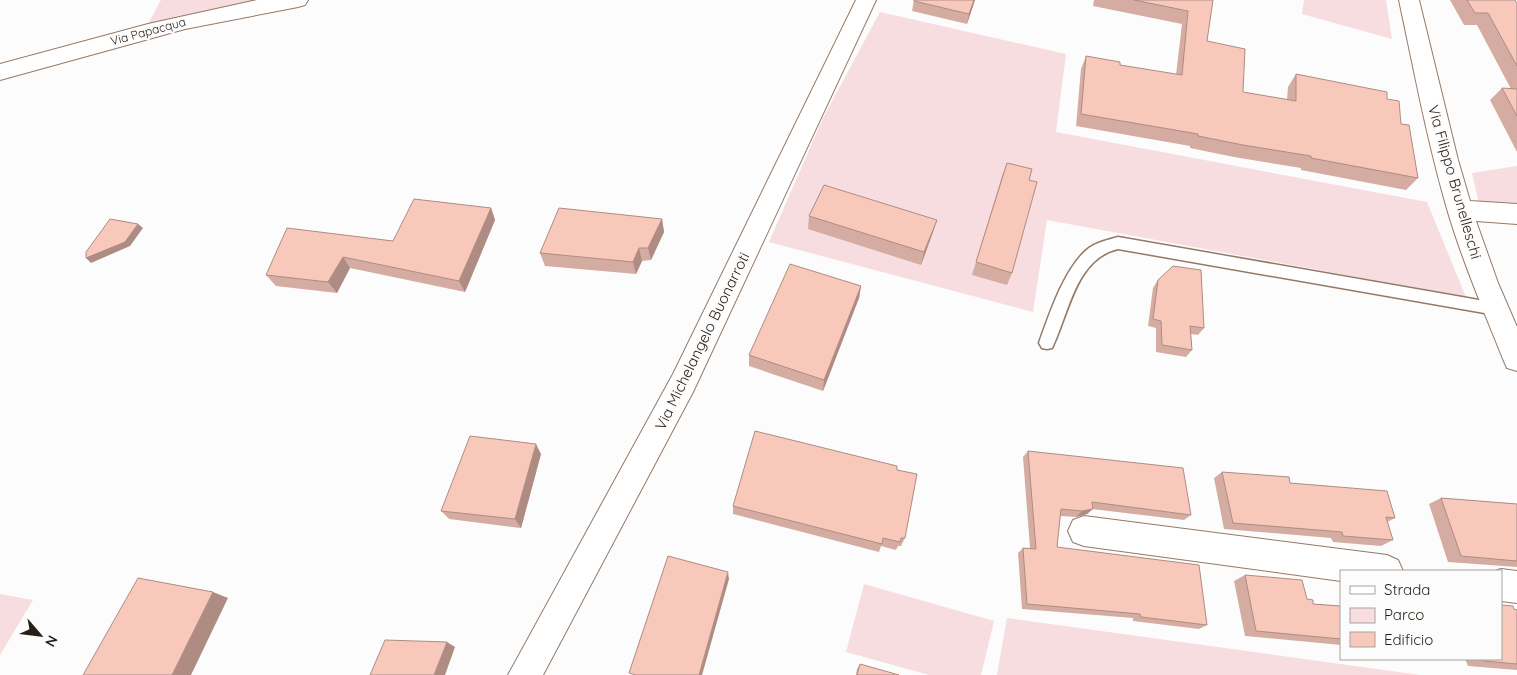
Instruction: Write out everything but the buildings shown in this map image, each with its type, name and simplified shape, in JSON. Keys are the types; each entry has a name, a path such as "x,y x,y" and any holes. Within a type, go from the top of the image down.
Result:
{"street":[{"name":"Via Papacqua","path":"0,72 178,23 247,8 298,0"},
{"name":"Via Michelangelo Buonarroti","path":"525,675 683,383 866,0"},
{"name":"Via Filippo Brunelleschi","path":"1409,0 1439,131 1460,210 1496,309 1517,359"},
{"path":"1460,210 1517,214"},
{"path":"1084,532 1379,570"},
{"path":"1502,585 1517,587"}],"lane":[{"path":"1047,343 1066,297 1084,263 1100,249 1118,243 1232,262 1410,296 1496,309"}],"green space":[{"path":"161,0 255,0 147,26"},
{"path":"1304,0 1386,0 1392,39 1302,14"},
{"path":"880,12 1066,54 1056,132 1427,202 1466,297 1047,220 1033,312 769,242 823,118"},
{"path":"1517,166 1517,207 1479,204 1472,173"},
{"path":"864,584 994,621 981,675 929,675 846,652"},
{"path":"0,594 33,600 0,655"},
{"path":"1007,618 1420,675 997,675"}]}
